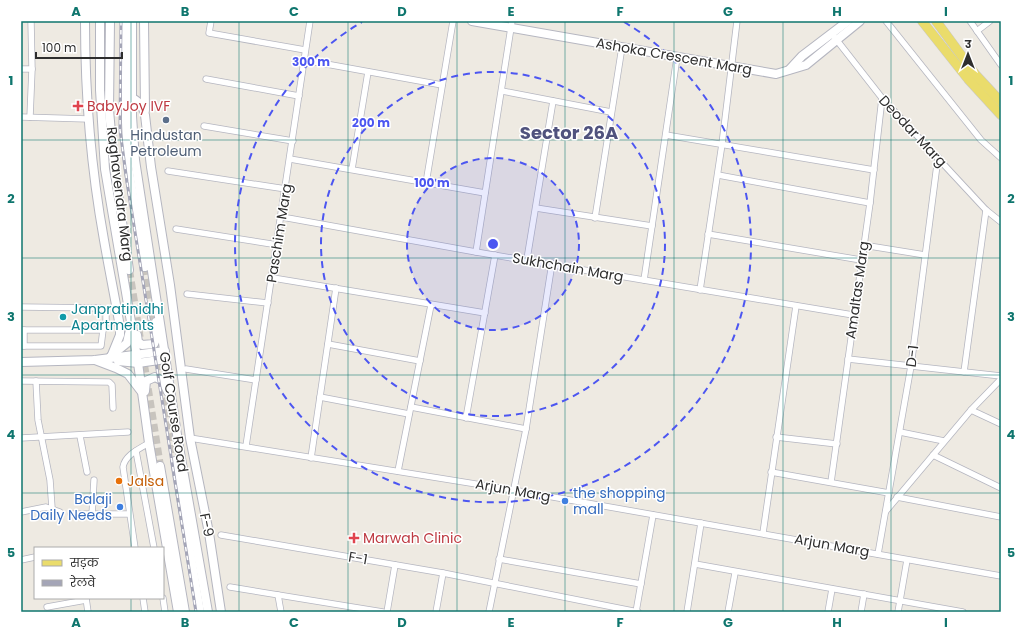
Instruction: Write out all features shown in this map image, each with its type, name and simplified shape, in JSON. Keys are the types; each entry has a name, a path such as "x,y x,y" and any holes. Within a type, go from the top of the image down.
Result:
{"main road":[{"path":"922,21 968,79 1001,115"},
{"path":"936,21 975,74 1001,102"}],"street":[{"path":"30,117 32,69 31,21"},
{"path":"85,21 88,119 104,240 120,327 120,335 111,357"},
{"name":"Golf Course Road","path":"100,21 100,90 104,169 137,359 149,443 178,612"},
{"name":"Raghavendra Marg","path":"110,21 109,110 114,166 129,270"},
{"name":"Raghavendra Marg","path":"125,21 128,166 145,267"},
{"name":"Golf Course Road","path":"132,21 132,98 135,160 173,407 208,612"},
{"name":"F-9","path":"144,21 145,115 150,168 170,285 188,428 209,533 221,612"},
{"path":"211,21 209,33 305,50"},
{"name":"Paschim Marg","path":"246,446 278,245 310,21"},
{"path":"426,183 453,21"},
{"name":"Ashoka Crescent Marg","path":"472,21 512,24 622,47 776,74 806,65 834,37 860,21"},
{"path":"700,290 718,175 737,21"},
{"path":"834,37 848,21"},
{"path":"886,21 981,140 1001,158"},
{"path":"970,21 1001,65"},
{"path":"977,31 990,21"},
{"path":"476,252 512,24"},
{"name":"Deodar Marg","path":"834,37 882,98 986,210 1001,222"},
{"path":"595,218 622,47"},
{"path":"644,280 677,57"},
{"path":"304,60 442,85"},
{"path":"21,69 32,69"},
{"path":"352,170 368,72"},
{"path":"206,80 299,96"},
{"path":"502,91 611,112"},
{"path":"132,98 140,102 144,107 145,115"},
{"name":"Amaltas Marg","path":"831,482 853,315 870,203 882,98"},
{"path":"527,260 553,101"},
{"path":"21,117 88,119"},
{"path":"204,126 293,141"},
{"path":"666,135 874,170"},
{"name":"D-1","path":"878,554 911,366 938,157"},
{"path":"290,159 485,193"},
{"path":"168,171 286,189"},
{"path":"718,175 870,203"},
{"path":"536,208 652,226"},
{"path":"964,372 986,210"},
{"name":"Sukhchain Marg","path":"282,217 476,252 552,263 700,290 853,315"},
{"path":"176,229 278,245"},
{"path":"708,234 861,260"},
{"path":"104,240 115,238"},
{"path":"863,245 925,255"},
{"path":"466,418 495,255"},
{"path":"489,612 526,429 552,263"},
{"path":"273,278 485,313"},
{"path":"311,458 336,288"},
{"path":"187,294 268,303"},
{"path":"398,471 431,305"},
{"path":"763,533 796,306"},
{"path":"21,307 102,308 106,312 106,326 103,330 101,346 23,346 23,330 103,330"},
{"path":"128,312 135,321 139,343 151,345 154,344 156,339 156,314 158,308"},
{"path":"95,360 111,357 127,342 131,327"},
{"path":"328,344 420,361"},
{"path":"21,362 137,359 166,355"},
{"path":"848,359 1001,376"},
{"path":"95,360 128,374 142,392"},
{"path":"186,369 256,380"},
{"path":"143,402 145,383 148,379 153,377 163,381 172,397"},
{"path":"886,511 971,410 1001,379"},
{"path":"21,381 109,382 112,385 113,408"},
{"path":"36,381 40,437 50,480 52,508"},
{"path":"320,397 466,418 526,429"},
{"path":"173,407 188,428"},
{"path":"971,410 1001,424"},
{"path":"21,438 80,436 128,432"},
{"path":"900,432 944,441"},
{"path":"80,436 87,472"},
{"path":"776,437 837,444"},
{"name":"Arjun Marg","path":"190,438 514,490 1001,576"},
{"path":"135,547 123,467 126,459 149,443"},
{"path":"136,451 154,547"},
{"path":"184,473 193,454"},
{"path":"933,455 1001,488"},
{"path":"175,461 200,612"},
{"path":"160,466 186,612"},
{"path":"771,472 889,493"},
{"path":"92,515 94,480"},
{"path":"897,497 1001,517"},
{"path":"21,512 40,508 52,508 60,512"},
{"path":"71,514 129,514"},
{"path":"637,612 653,515"},
{"path":"687,612 701,523"},
{"name":"F-1","path":"221,535 443,573 637,612"},
{"path":"21,560 34,557"},
{"path":"500,559 641,584"},
{"path":"898,612 908,560"},
{"path":"695,564 735,573 963,612"},
{"path":"387,612 395,565"},
{"path":"436,612 443,573"},
{"path":"728,612 735,573"},
{"path":"230,587 383,612"},
{"path":"828,612 832,589"},
{"path":"861,612 864,594"},
{"path":"278,595 281,612"},
{"path":"47,607 86,599 88,612"},
{"path":"143,599 145,612"},
{"path":"163,599 165,612"}],"tunnel":[{"path":"145,267 175,461"},
{"path":"129,270 160,466"}],"railway":[{"path":"121,21 120,130 196,612"}],"place":[{"name":"BabyJoy IVF","path":"78,106"},
{"name":"Hindustan Petroleum","path":"166,120"},
{"name":"Janpratinidhi Apartments","path":"63,317"},
{"name":"Jalsa","path":"119,481"},
{"name":"the shopping mall","path":"565,501"},
{"name":"Balaji Daily Needs","path":"120,507"},
{"name":"Marwah Clinic","path":"354,538"}],"district":[{"name":"Sector 26A","path":"569,132"}]}
